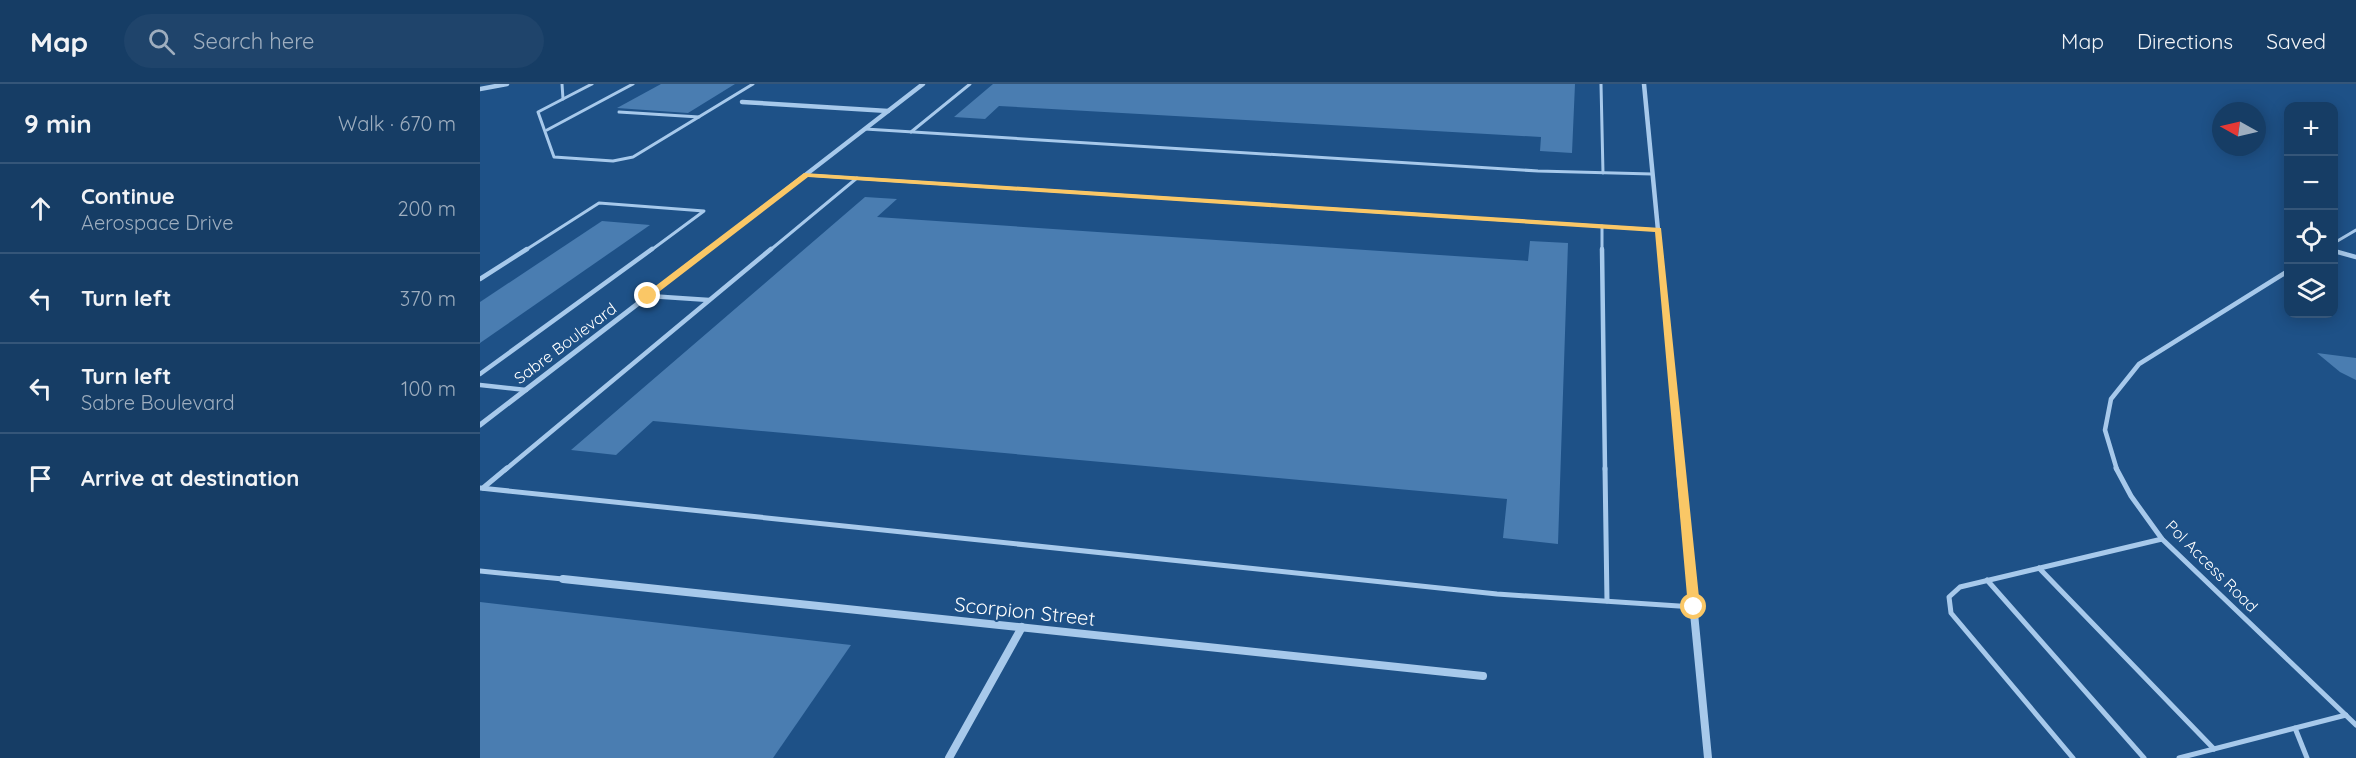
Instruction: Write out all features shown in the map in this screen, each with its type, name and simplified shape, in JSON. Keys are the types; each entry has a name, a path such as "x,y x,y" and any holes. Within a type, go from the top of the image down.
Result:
{"street":[{"path":"480,89 507,84"},
{"name":"Sabre Boulevard","path":"480,425 923,84"},
{"path":"1644,84 1708,758"},
{"path":"742,102 889,111"},
{"name":"Scorpion Street","path":"563,579 1483,676"},
{"path":"949,758 1022,627"}],"lane":[{"path":"561,84 563,99"},
{"path":"592,84 538,112 547,130 554,157 613,161 633,157 753,84"},
{"path":"547,130 633,84"},
{"path":"911,132 970,84"},
{"path":"1601,84 1603,173"},
{"path":"619,112 699,117"},
{"path":"865,129 1514,169 1652,174"},
{"path":"807,175 1659,230"},
{"path":"481,488 857,178"},
{"path":"480,279 599,203 704,211 480,374"},
{"path":"1602,226 1607,601"},
{"path":"2338,241 2356,230"},
{"path":"2338,252 2356,257"},
{"name":"Pol Access Road","path":"2284,274 2139,364 2111,399 2104,430 2113,463 2131,496 2163,539 2356,725"},
{"path":"648,296 709,300"},
{"path":"480,386 526,390"},
{"path":"481,488 1497,594 1694,607"},
{"path":"2073,758 1951,613 1949,597 1960,587 2163,539"},
{"path":"2039,568 2214,749"},
{"path":"480,572 563,579"},
{"path":"1987,580 2145,758"},
{"path":"2179,758 2346,715"},
{"path":"2295,728 2307,758"}],"building":[{"path":"661,84 735,84 688,113 617,108"},
{"path":"993,84 1575,84 1572,153 1540,151 1541,137 999,106 985,119 954,117"},
{"path":"865,197 897,199 877,217 1528,261 1530,241 1568,243 1558,544 1503,538 1507,499 653,421 616,455 571,450"},
{"path":"602,221 650,225 480,343 480,302"},
{"path":"2317,353 2356,358 2356,380 2340,372"},
{"path":"480,602 851,645 773,758 480,758"}],"route":[{"path":"648,296 807,175 1659,230 1694,607"}]}
